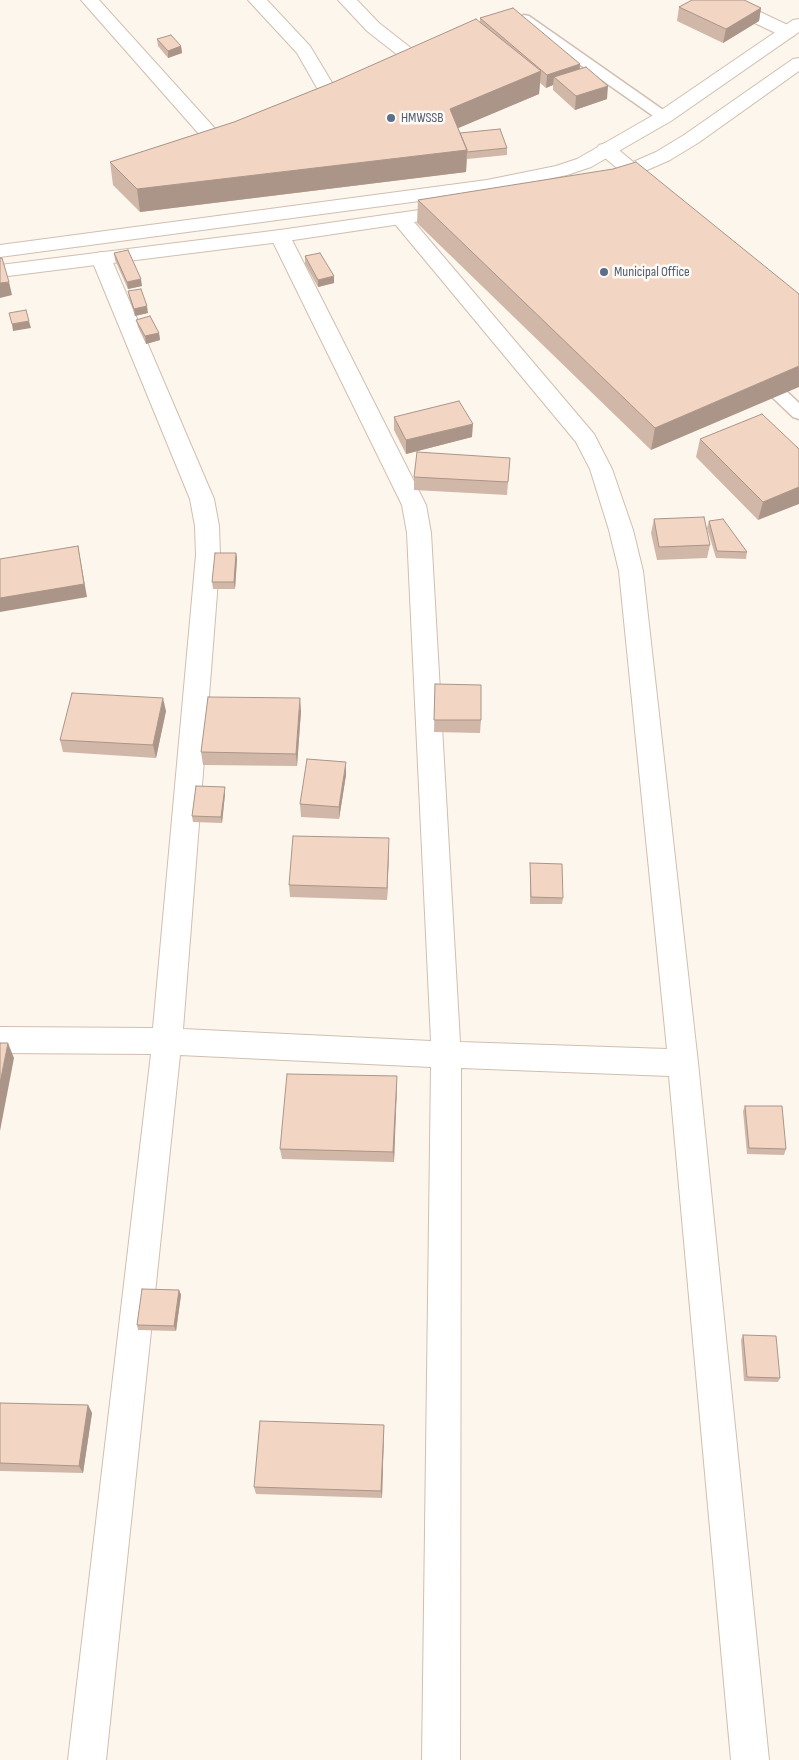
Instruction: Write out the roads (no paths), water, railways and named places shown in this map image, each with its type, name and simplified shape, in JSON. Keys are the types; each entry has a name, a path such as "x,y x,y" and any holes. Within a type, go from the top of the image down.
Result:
{"street":[{"path":"90,0 213,138"},
{"path":"258,0 304,50 328,91"},
{"path":"347,0 373,27 410,56"},
{"path":"721,0 793,28"},
{"path":"0,251 487,186 560,171 584,163 664,117 793,28"},
{"path":"588,189 637,175 799,63"},
{"path":"606,149 637,175"},
{"path":"0,271 402,220 469,209"},
{"path":"402,220 586,439 601,469 621,530 631,571 683,1063 750,1760"},
{"path":"280,236 414,505 419,533 446,1055 441,1760"},
{"path":"87,1760 167,1041 208,555 207,526 202,499 102,258"},
{"path":"0,1040 167,1041 446,1055 683,1063"}],"lane":[{"path":"524,19 664,117"},
{"path":"750,366 799,413"}],"place":[{"name":"HMWSSB","path":"391,118"},
{"name":"Municipal Office","path":"604,272"}]}
